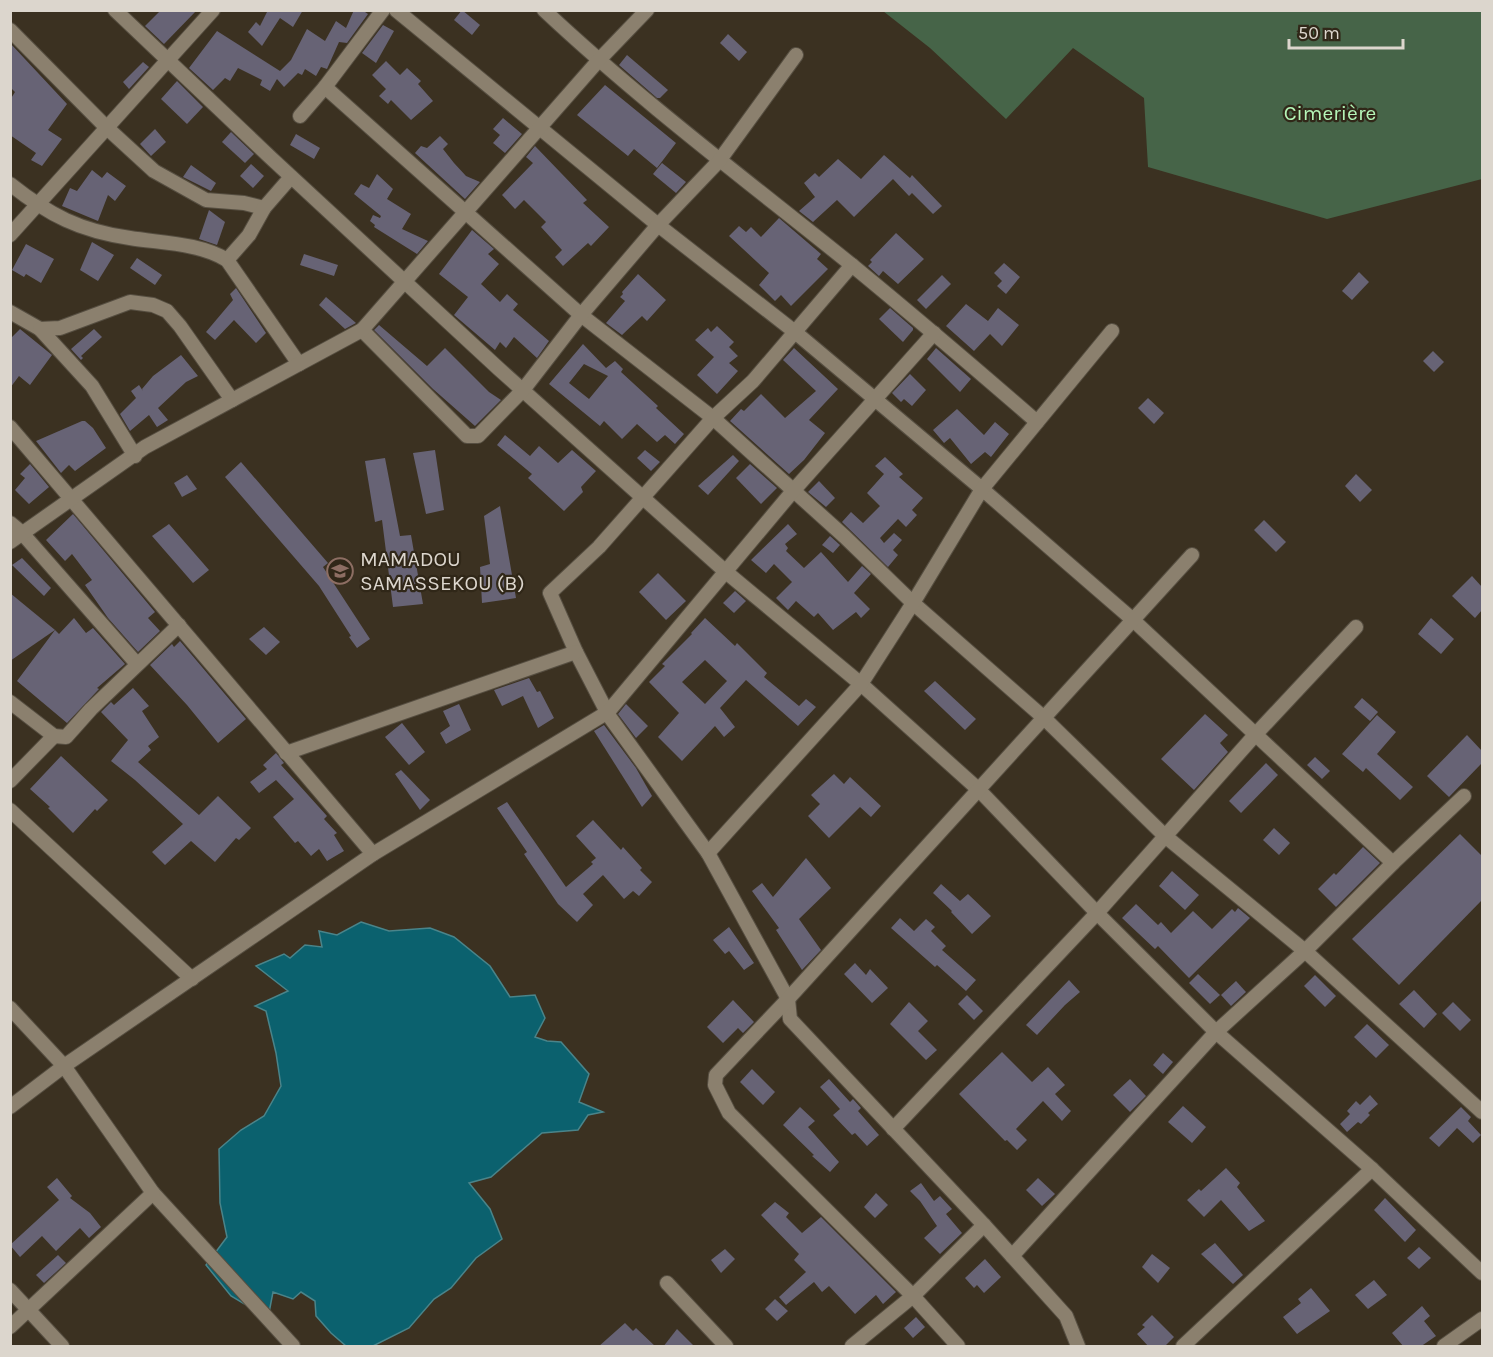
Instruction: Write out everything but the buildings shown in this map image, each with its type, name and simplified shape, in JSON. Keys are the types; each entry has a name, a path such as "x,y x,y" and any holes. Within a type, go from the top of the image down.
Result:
{"street":[{"path":"115,10 291,177 641,497 726,572 861,684 979,790 1216,1032 1372,1169 1482,1273"},
{"path":"10,235 213,10"},
{"path":"300,116 325,87 383,10"},
{"path":"396,10 658,225 795,332 982,489 1132,619 1393,863"},
{"path":"544,10 598,61 719,161 852,265 1037,422"},
{"path":"10,542 145,447 362,330 598,61 647,10"},
{"path":"10,30 106,127 154,171 206,200 244,202 264,208"},
{"path":"362,330 467,436 478,436 523,390 581,315 658,225 719,161 796,55"},
{"path":"325,87 581,315 713,418 913,603 1043,717 1165,836 1305,951 1482,1112"},
{"path":"227,260 249,235 264,208 291,177"},
{"path":"10,184 37,205 74,225 108,234 215,252 227,260 299,364"},
{"path":"852,265 753,381 713,418 598,547 550,593 576,652 608,712 708,853 789,999 790,1019 984,1225 1066,1316 1078,1347"},
{"path":"40,329 60,328 130,302 153,305 167,311 180,326 232,400"},
{"path":"10,312 40,329 92,386 135,456"},
{"path":"708,853 861,684 982,489 1112,330"},
{"path":"10,1107 64,1066 373,854 608,712 793,491 934,333"},
{"path":"10,427 373,854"},
{"path":"10,523 22,533 137,664"},
{"path":"958,1347 913,1296 729,1113 716,1085 716,1075 789,999 1192,555"},
{"path":"10,702 54,736 66,736 179,625"},
{"path":"893,1130 1097,913 1255,735 1356,627"},
{"path":"286,753 576,652"},
{"path":"10,781 54,736"},
{"path":"1012,1256 1216,1032 1305,951 1464,796"},
{"path":"10,810 192,979"},
{"path":"10,1008 64,1066 153,1193 287,1345"},
{"path":"1183,1347 1372,1169"},
{"path":"10,1327 153,1193"},
{"path":"852,1347 913,1296 984,1225"},
{"path":"667,1283 726,1347"},
{"path":"10,1290 62,1347"},
{"path":"1444,1347 1482,1319"}],"green space":[{"name":"Cimerière","path":"883,11 1482,11 1482,179 1327,219 1148,167 1144,98 1073,48 1006,119 930,48"}],"water":[{"path":"361,922 389,931 430,928 454,937 490,966 510,997 535,995 545,1018 535,1037 561,1042 589,1074 579,1102 603,1112 588,1115 578,1130 542,1133 491,1177 469,1183 490,1209 502,1239 476,1258 451,1288 434,1299 409,1328 373,1346 346,1346 316,1316 315,1301 301,1292 293,1299 273,1292 268,1318 231,1296 206,1265 227,1237 220,1203 219,1149 241,1130 264,1116 281,1086 266,1011 255,1006 288,991 256,966 284,954 290,958 305,945 322,947 319,931 337,935"}],"place":[{"name":"MAMADOU SAMASSEKOU (B)","path":"340,571"}]}
